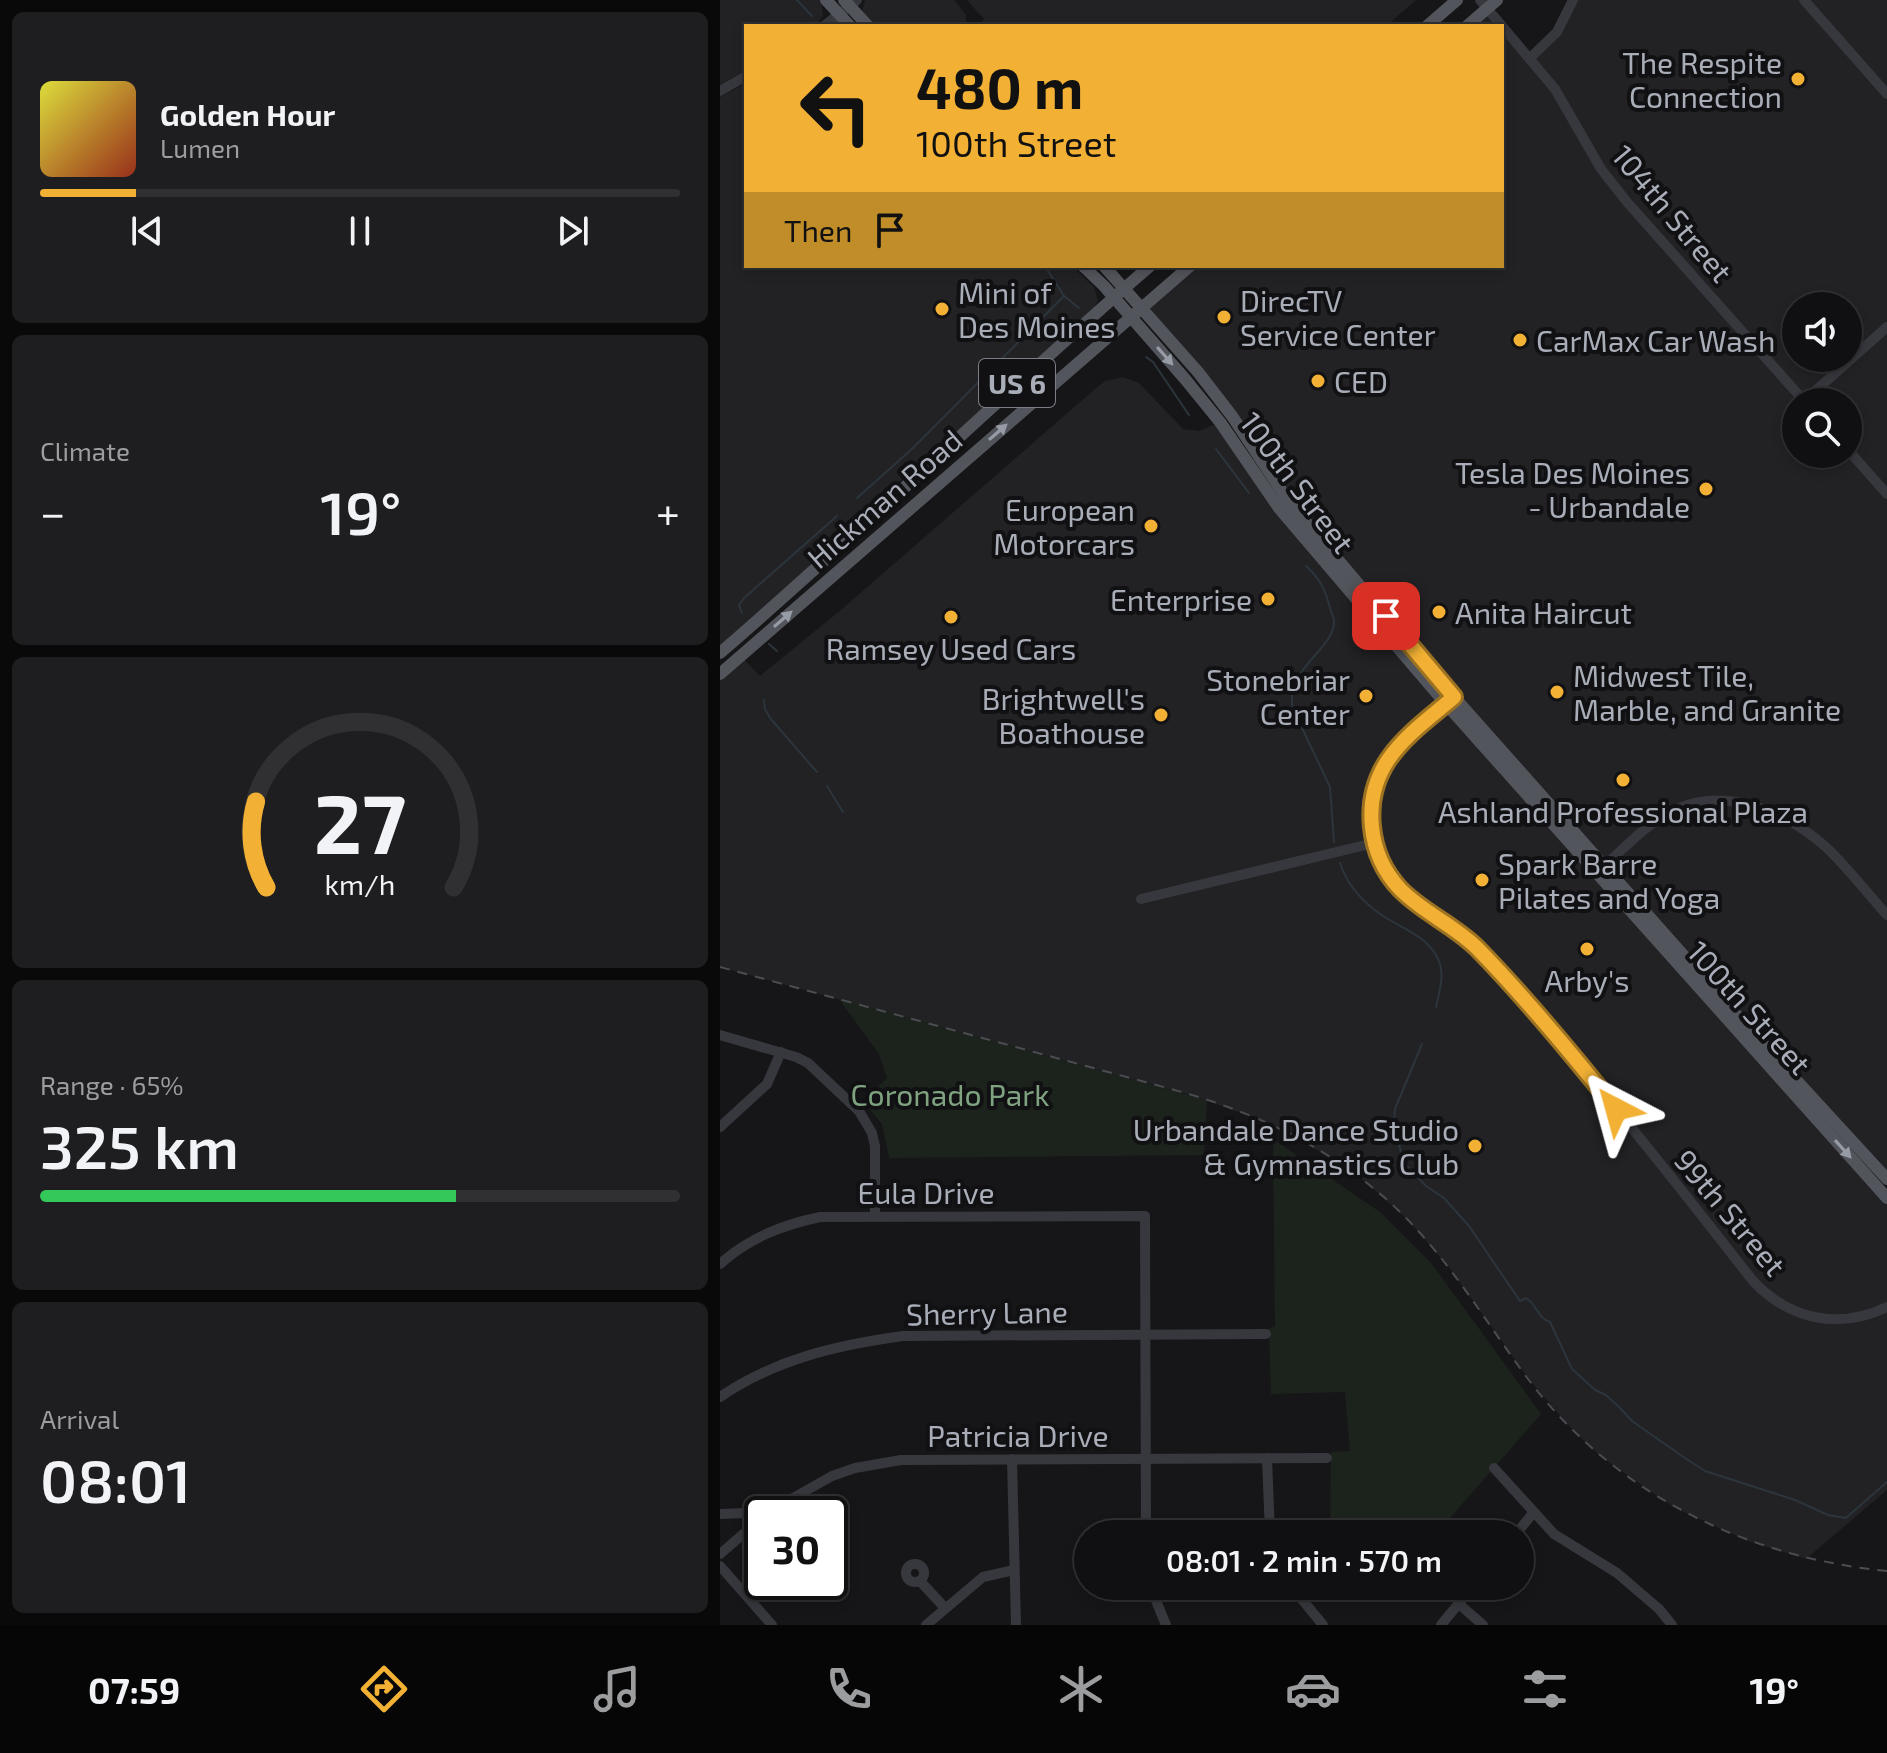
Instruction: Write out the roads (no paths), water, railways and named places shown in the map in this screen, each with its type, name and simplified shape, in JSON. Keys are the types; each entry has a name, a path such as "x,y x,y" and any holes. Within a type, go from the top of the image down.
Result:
{"main road":[{"path":"826,0 848,5 866,24"},
{"path":"1429,24 1457,0"},
{"path":"1469,24 1488,3"},
{"name":"100th Street","path":"1085,268 1198,372 1232,416 1289,502 1450,700 1887,1198"},
{"name":"100th Street","path":"1106,268 1125,288 1136,312"},
{"name":"Hickman Road","path":"720,653 865,526 1006,393 1148,268"},
{"name":"Hickman Road","path":"720,674 1188,268"},
{"name":"100th Street","path":"1600,870 1887,1179"}],"street":[{"path":"1531,57 1557,32 1573,0"},
{"path":"1804,0 1887,94"},
{"name":"104th Street","path":"1488,3 1555,89 1608,178 1794,388"},
{"path":"826,24 848,5"},
{"path":"720,91 744,77"},
{"path":"1819,388 1887,327"},
{"path":"1862,466 1887,494"},
{"name":"99th Street","path":"1450,700 1400,745 1381,773 1371,812 1374,843 1385,868 1402,890 1458,932 1491,963 1595,1083 1764,1292 1789,1309 1818,1319 1856,1318 1887,1307"},
{"path":"1600,870 1673,810 1713,800 1740,802 1769,812 1824,846 1887,915"},
{"path":"1141,899 1374,843"},
{"path":"720,1035 808,1063 866,1122 875,1146 875,1216"},
{"path":"720,1127 767,1084 781,1052"},
{"name":"Eula Drive","path":"720,1264 763,1235 801,1221 840,1216 1145,1216 1145,1335"},
{"name":"Sherry Lane","path":"725,1394 770,1369 809,1354 864,1341 903,1336 1266,1334"},
{"path":"1145,1335 1146,1520"},
{"path":"720,1380 725,1394"},
{"path":"1267,1458 1269,1520"},
{"name":"Patricia Drive","path":"797,1496 832,1476 901,1460 1327,1458"},
{"path":"1012,1459 1016,1625"},
{"path":"1494,1468 1533,1513 1569,1545 1601,1562 1633,1585 1672,1625"},
{"name":"Patricia Drive","path":"720,1514 744,1513"},
{"path":"1527,1520 1533,1513"},
{"path":"720,1554 744,1533"},
{"path":"720,1566 772,1625"},
{"path":"926,1625 983,1577 1014,1570"},
{"path":"920,1581 945,1608"},
{"path":"1156,1600 1166,1625"},
{"path":"1302,1600 1323,1625"},
{"path":"1441,1625 1462,1600"},
{"path":"1459,1604 1483,1625"}],"waterway":[{"path":"797,0 812,16"},
{"path":"1046,268 1064,296 1079,308"},
{"path":"857,498 913,448 1064,296"},
{"path":"1146,357 1153,362 1189,415"},
{"path":"1216,449 1249,493"},
{"path":"742,613 739,605 744,598 837,516"},
{"path":"1306,566 1322,585 1334,620 1327,640 1296,682 1292,695 1293,709 1330,787 1334,842"},
{"path":"769,644 777,651"},
{"path":"764,700 770,718 817,772"},
{"path":"827,786 843,812"},
{"path":"1340,863 1347,879 1363,899 1431,947 1440,964 1441,975 1436,1007"},
{"path":"1422,1044 1395,1109 1394,1122 1403,1162 1426,1186 1444,1198 1469,1226 1520,1301 1526,1298 1550,1322 1572,1369 1595,1390 1606,1395 1632,1421 1705,1471 1795,1500 1828,1515 1846,1518 1887,1482"}],"railway":[{"path":"720,967 1182,1092 1264,1121 1290,1134 1362,1179 1406,1218 1444,1262 1528,1379 1563,1420 1601,1456 1642,1487 1687,1513 1783,1551 1887,1571"}],"place":[{"name":"The Respite Connection","path":"1798,79"},
{"name":"Mini of Des Moines","path":"942,309"},
{"name":"DirecTV Service Center","path":"1224,317"},
{"name":"CarMax Car Wash","path":"1520,340"},
{"name":"CED","path":"1318,381"},
{"name":"Tesla Des Moines - Urbandale","path":"1706,489"},
{"name":"European Motorcars","path":"1151,526"},
{"name":"Enterprise","path":"1268,599"},
{"name":"Anita Haircut","path":"1439,612"},
{"name":"Ramsey Used Cars","path":"951,617"},
{"name":"Midwest Tile, Marble, and Granite","path":"1557,692"},
{"name":"Stonebriar Center","path":"1366,696"},
{"name":"Brightwell's Boathouse","path":"1161,715"},
{"name":"Ashland Professional Plaza","path":"1623,780"},
{"name":"Spark Barre Pilates and Yoga","path":"1482,880"},
{"name":"Arby's","path":"1587,949"},
{"name":"Urbandale Dance Studio & Gymnastics Club","path":"1475,1146"}],"park label":[{"name":"Coronado Park","path":"950,1094"}]}
